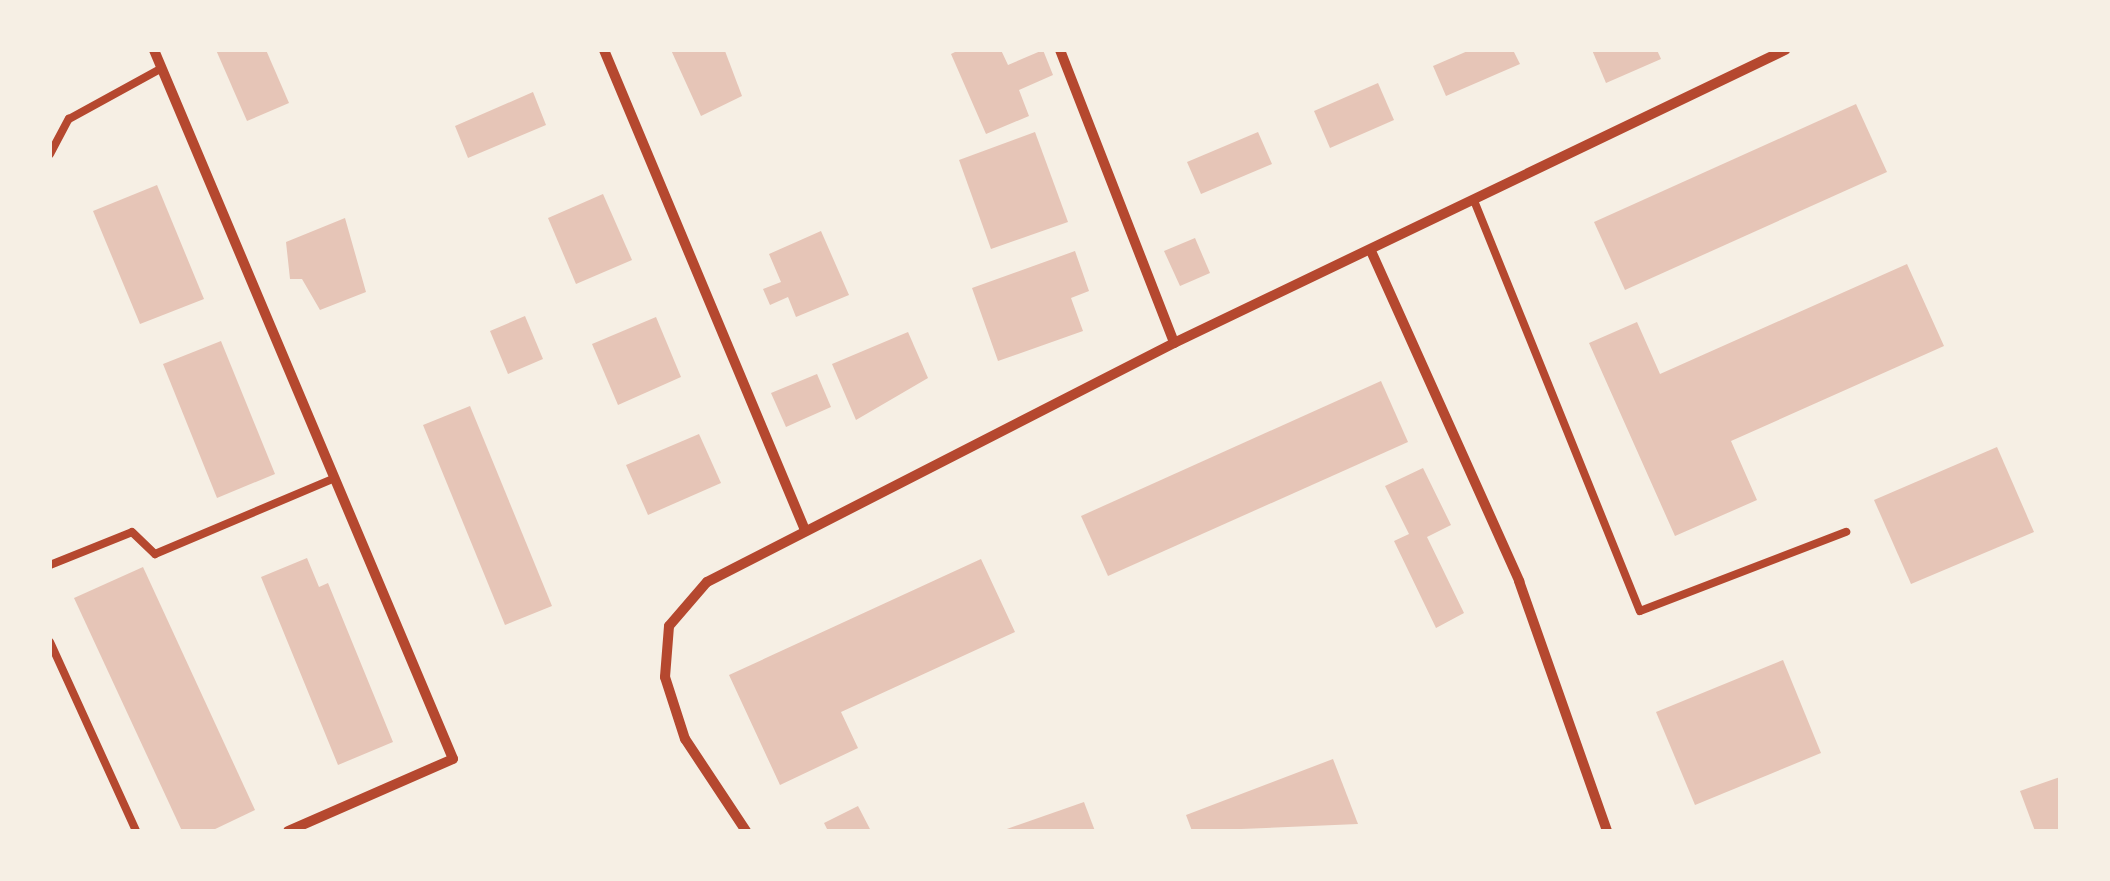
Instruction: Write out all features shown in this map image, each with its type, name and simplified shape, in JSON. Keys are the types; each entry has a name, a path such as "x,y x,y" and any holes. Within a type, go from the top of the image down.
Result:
{"street":[{"path":"154,50 454,759 288,831"},
{"path":"604,50 805,530"},
{"path":"1060,50 1174,342"},
{"path":"746,831 686,739 665,677 669,626 707,582 1174,342 1475,203 1785,50"},
{"path":"1371,251 1519,581 1606,831"}],"lane":[{"path":"50,154 70,119 162,68"},
{"path":"1475,203 1640,612 1846,532"},
{"path":"50,564 132,532 154,554 335,478"},
{"path":"50,642 136,831"}],"building":[{"path":"216,50 266,50 289,103 247,121"},
{"path":"671,50 725,51 742,96 701,116"},
{"path":"959,50 1001,50 1008,65 1043,50 1053,75 1019,90 1029,116 986,134 951,54"},
{"path":"1470,50 1513,50 1520,64 1446,96 1433,66"},
{"path":"1592,50 1657,50 1661,59 1606,83"},
{"path":"1378,83 1394,120 1330,148 1314,111"},
{"path":"533,92 546,125 468,158 455,126"},
{"path":"1856,104 1887,172 1625,290 1594,222"},
{"path":"1035,132 1068,222 991,249 959,160"},
{"path":"1258,132 1272,164 1201,194 1187,162"},
{"path":"157,185 204,299 140,324 93,211"},
{"path":"603,194 632,260 576,284 548,218"},
{"path":"345,218 366,292 320,310 302,279 290,279 286,242"},
{"path":"821,231 849,295 796,317 788,297 770,305 763,289 781,282 769,254"},
{"path":"1195,238 1210,273 1180,286 1164,251"},
{"path":"1075,251 1089,291 1071,298 1083,331 998,361 972,288"},
{"path":"1907,264 1944,346 1731,441 1757,500 1675,536 1589,343 1637,322 1660,374"},
{"path":"525,316 543,359 508,374 490,331"},
{"path":"656,317 681,377 618,405 592,344"},
{"path":"908,332 928,378 856,420 832,364"},
{"path":"221,341 275,474 217,498 163,364"},
{"path":"817,374 831,407 786,427 771,393"},
{"path":"1381,381 1408,442 1108,576 1081,516"},
{"path":"470,406 552,606 505,625 423,425"},
{"path":"699,434 721,483 648,515 626,465"},
{"path":"1997,447 2034,532 1911,584 1874,500"},
{"path":"1423,468 1451,525 1427,537 1464,613 1436,628 1394,541 1409,534 1385,486"},
{"path":"307,558 319,587 328,583 393,742 338,765 261,577"},
{"path":"981,559 1015,632 841,712 858,748 780,785 729,675"},
{"path":"143,567 255,810 211,831 182,831 74,598"},
{"path":"1783,660 1821,753 1695,805 1656,712"},
{"path":"1333,759 1358,824 1192,831 1186,815"},
{"path":"2060,777 2060,831 2035,831 2020,791"},
{"path":"1084,802 1095,831 1004,830"},
{"path":"858,806 871,831 828,831 824,823"}]}
